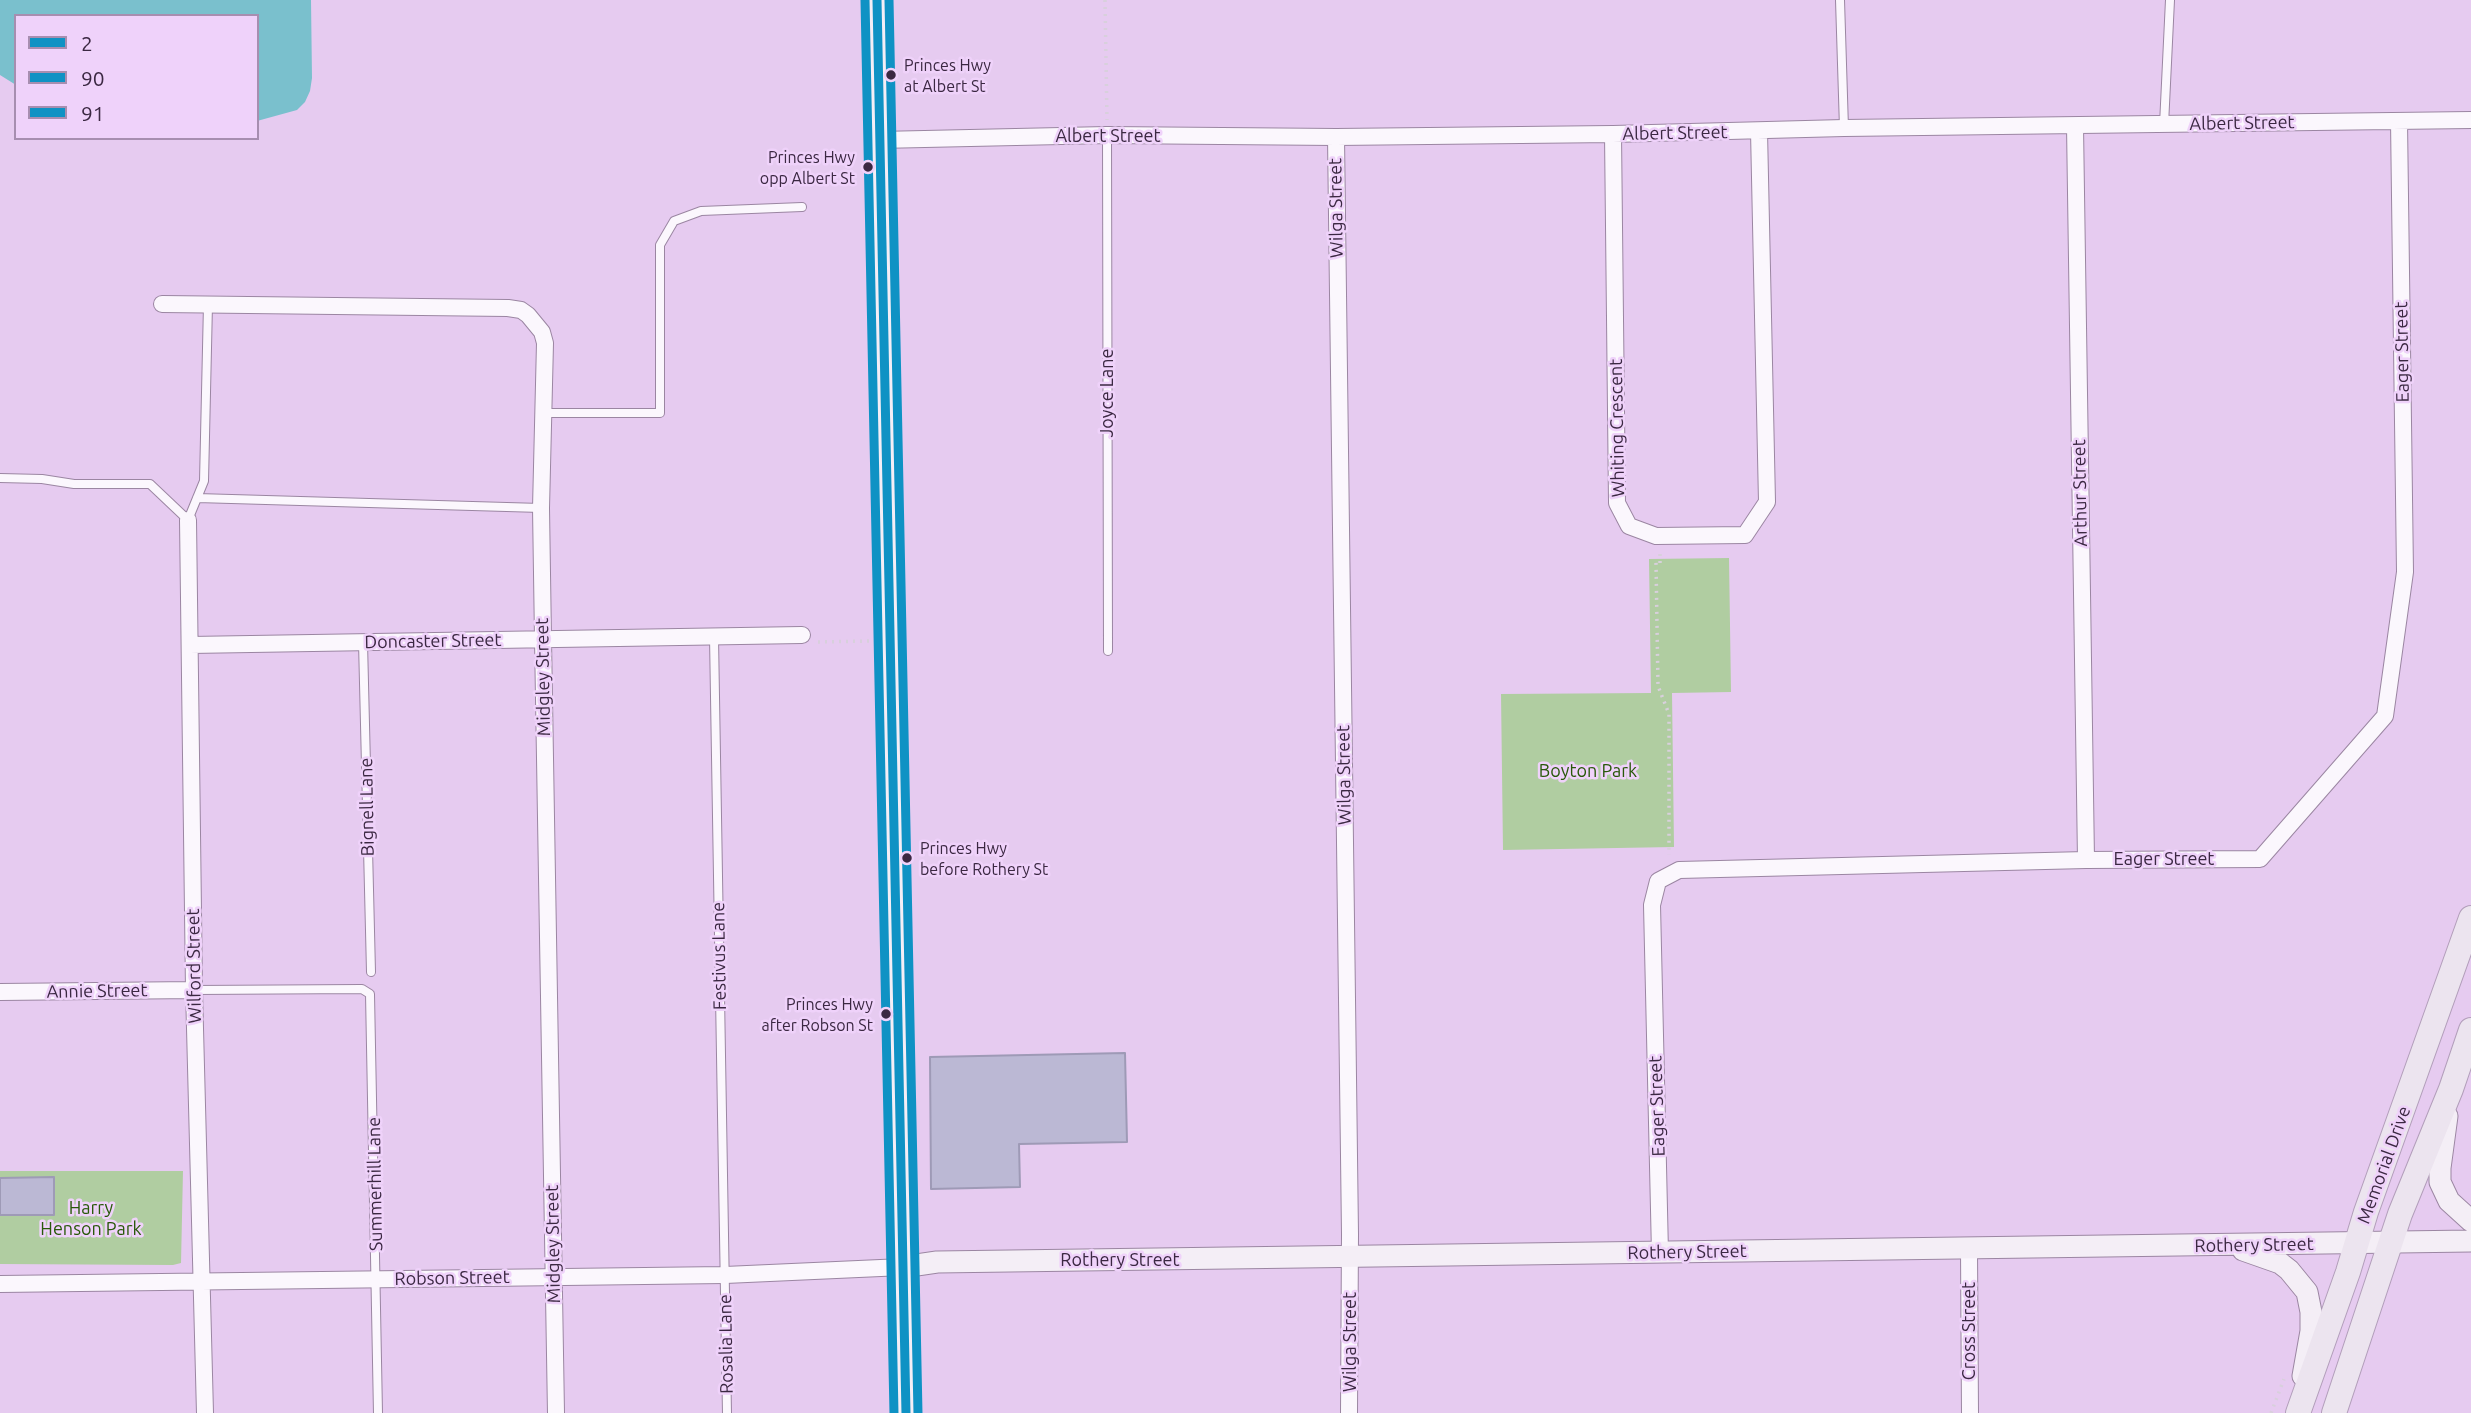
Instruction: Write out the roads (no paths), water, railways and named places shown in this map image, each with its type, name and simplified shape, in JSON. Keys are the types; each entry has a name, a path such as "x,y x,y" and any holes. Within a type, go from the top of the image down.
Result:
{"main road":[{"path":"877,0 906,1413"},
{"name":"Memorial Drive","path":"2297,1413 2471,918"},
{"name":"Memorial Drive","path":"2334,1413 2400,1214 2451,1089 2471,1030"},
{"path":"2451,1089 2440,1176 2449,1201 2471,1221"},
{"name":"Rothery Street","path":"903,1267 937,1262 2471,1241"},
{"path":"2227,1245 2280,1264 2289,1270 2306,1292 2311,1312 2311,1331 2297,1413"}],"street":[{"name":"Albert Street","path":"879,140 1107,135 1336,137 1613,134 1844,128 2471,120"},
{"name":"Eager Street","path":"1660,1253 1652,905 1658,881 1679,870 2086,860 2260,859 2385,716 2405,572 2399,121"},
{"name":"Arthur Street","path":"2075,126 2086,860"},
{"name":"Whiting Crescent","path":"1613,134 1617,503 1629,526 1659,536 1745,535 1767,502 1759,131"},
{"name":"Wilga Street","path":"1336,137 1350,1258 1349,1413"},
{"name":"Midgley Street","path":"162,303 521,310 535,321 542,332 545,343 541,508 556,1413"},
{"name":"Wilford Street","path":"188,520 194,990 205,1413"},
{"name":"Doncaster Street","path":"190,645 713,636 805,639"},
{"name":"Annie Street","path":"0,992 194,990"},
{"name":"Cross Street","path":"1969,1249 1970,1413"},
{"name":"Robson Street","path":"0,1284 725,1275 903,1267"}],"lane":[{"path":"1840,0 1844,128"},
{"path":"2164,125 2170,0"},
{"name":"Joyce Lane","path":"1107,135 1108,650"},
{"path":"543,413 660,413 660,245 674,221 701,211 802,207"},
{"path":"0,478 42,479 74,484 150,484 188,520 204,481 208,304"},
{"path":"197,498 541,508"},
{"name":"Festivus Lane","path":"713,636 725,1275"},
{"name":"Bignell Lane","path":"363,642 371,972"},
{"name":"Summerhill Lane","path":"194,990 362,989 368,991 371,997 378,1413"},
{"name":"Rosalia Lane","path":"725,1275 727,1413"}],"place":[{"name":"Princes Hwy at Albert St","path":"891,75"},
{"name":"Princes Hwy opp Albert St","path":"868,167"},
{"name":"Princes Hwy before Rothery St","path":"907,858"},
{"name":"Princes Hwy after Robson St","path":"886,1014"}],"park label":[{"name":"Boyton Park","path":"1588,771"},
{"name":"Harry Henson Park","path":"91,1218"}]}
